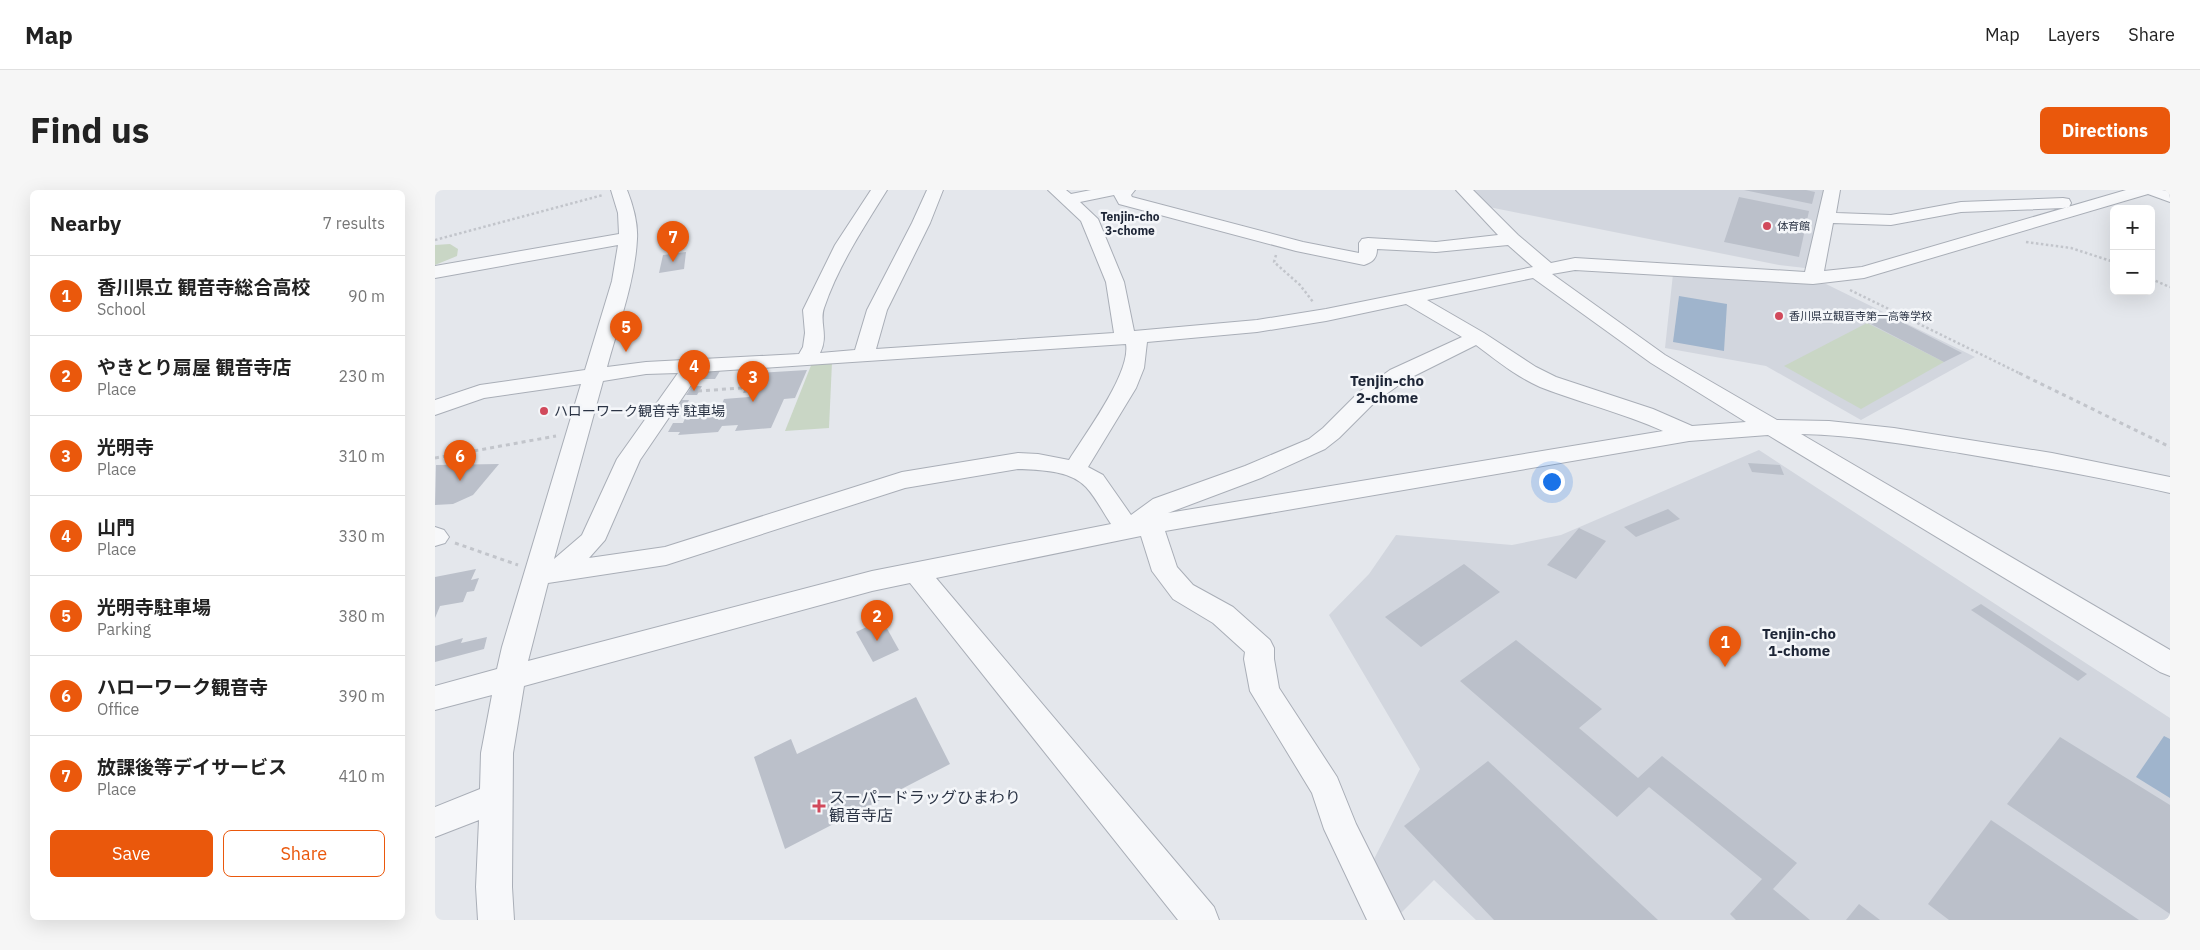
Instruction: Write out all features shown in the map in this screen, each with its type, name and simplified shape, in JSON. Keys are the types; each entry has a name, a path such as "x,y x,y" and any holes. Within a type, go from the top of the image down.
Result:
{"street":[{"path":"496,920 494,887 497,753 509,678 546,573 577,432 621,281 629,238 626,209 620,190"},
{"path":"806,360 813,347 814,340 813,310 844,245 879,190"},
{"path":"864,356 877,310 921,223 935,190"},
{"path":"1062,195 1113,190"},
{"path":"1127,190 1122,193 1125,200 1333,254 1364,259 1367,255 1368,243 1435,246 1512,239"},
{"path":"1463,190 1542,271 1658,359 1770,428 2170,664"},
{"path":"1821,278 1827,218 1833,190"},
{"path":"435,408 480,392 646,368 806,360 1132,337 1257,326 1326,315 1575,264 1821,278 1864,272 2144,190"},
{"path":"2153,190 2170,197"},
{"path":"1062,195 1089,219 1115,282 1132,337 1133,368 1125,388 1075,469"},
{"path":"1827,218 1891,220 1961,206 2099,202"},
{"path":"435,272 629,238"},
{"path":"1409,298 1477,338 1529,372 1549,382 1645,414 1689,434"},
{"path":"1139,528 1162,505 1253,472 1317,444 1331,434 1367,397 1398,375 1477,338"},
{"path":"546,573 592,540 629,458 693,367"},
{"path":"435,698 872,581 1139,528 1689,434 1770,428 1824,429 1913,439 2114,471 2170,485"},
{"path":"546,573 666,556 901,480 1017,461 1038,462 1075,469 1094,481 1139,528 1165,571 1183,592 1223,615 1260,648 1259,659 1265,692 1326,787 1341,829 1386,920"},
{"path":"915,572 1201,920"},
{"path":"435,822 496,798"}],"path":[{"path":"435,240 620,190"},
{"path":"1998,232 2007,240 2066,246 2080,249 2110,260"},
{"path":"1274,239 1276,254 1274,262 1300,285 1326,315"},
{"path":"1821,278 2170,447"},
{"path":"2155,281 2170,287"},
{"path":"675,392 742,388"},
{"path":"435,458 577,432"},
{"path":"436,536 546,573"}],"shaded area":[{"path":"1470,190 1827,190 1815,262 1805,268 1779,265 1484,206"},
{"name":"香川県立観音寺第一高等学校","path":"1673,274 1826,284 1975,357 1861,420 1766,366 1665,348"},
{"path":"1759,450 2170,718 2170,920 1476,920 1434,880 1400,914 1374,859 1420,769 1329,615 1369,574 1396,535 1512,545 1561,535"}],"green space":[{"path":"450,244 458,249 457,256 435,265 435,245"},
{"path":"1867,323 1944,362 1861,409 1784,366"},
{"path":"832,362 829,428 785,431 812,363"}],"water":[{"path":"1679,296 1727,304 1724,351 1673,342"},
{"path":"2164,736 2170,739 2170,798 2136,777"}],"building":[{"path":"1744,190 1806,190 1815,192 1812,204"},
{"name":"体育館","path":"1739,197 1809,211 1799,257 1724,242"},
{"path":"686,252 684,269 659,273 663,255"},
{"path":"1886,314 1962,353 1944,362 1869,323"},
{"path":"807,370 795,398 784,399 771,428 735,431 738,425 722,426 718,432 678,435 680,432 668,432 673,423 683,423 687,414 707,413 711,405 722,404 724,399 749,397 752,392 743,393 748,381 756,380 760,373"},
{"path":"720,371 715,379 702,379 707,372"},
{"path":"757,371 753,379 740,379 743,372"},
{"path":"692,386 702,386 697,395 686,395"},
{"path":"681,400 689,400 685,408 677,409"},
{"path":"1748,463 1780,465 1784,475 1752,472"},
{"path":"499,464 473,495 453,504 435,505 436,465"},
{"path":"1668,509 1680,519 1636,537 1624,527"},
{"path":"1579,528 1606,541 1576,579 1547,565"},
{"path":"1464,564 1500,592 1421,647 1385,617"},
{"path":"476,569 471,580 479,578 474,591 467,592 463,602 440,606 435,618 435,577"},
{"path":"1981,604 2087,674 2078,681 1971,610"},
{"path":"871,625 885,625 899,650 873,662 856,632"},
{"path":"487,637 484,649 435,662 435,646 463,638 461,643"},
{"path":"1516,640 1602,709 1579,728 1638,778 1662,756 1797,863 1773,889 1810,920 1736,920 1730,914 1762,879 1649,787 1617,817 1460,681"},
{"name":"スーパードラッグひまわり 観音寺店","path":"916,697 950,764 785,849 754,757 791,739 797,754"},
{"path":"2060,737 2170,805 2170,914 2007,804"},
{"path":"1488,761 1658,920 1494,920 1404,826"},
{"path":"1991,820 2139,920 1949,920 1928,904"},
{"path":"1859,904 1880,920 1846,920"}],"place":[{"name":"体育館","path":"1767,226"},
{"name":"放課後等デイサービス","path":"673,262"},
{"name":"香川県立観音寺第一高等学校","path":"1779,316"},
{"name":"光明寺駐車場","path":"626,352"},
{"name":"山門","path":"694,391"},
{"name":"光明寺","path":"753,402"},
{"name":"ハローワーク観音寺 駐車場","path":"544,411"},
{"name":"ハローワーク観音寺","path":"460,481"},
{"name":"やきとり扇屋 観音寺店","path":"877,641"},
{"name":"香川県立 観音寺総合高校","path":"1725,667"},
{"name":"スーパードラッグひまわり 観音寺店","path":"819,806"}],"district":[{"name":"Tenjin-cho 3-chome","path":"1130,223"},
{"name":"Tenjin-cho 2-chome","path":"1387,388"},
{"name":"Tenjin-cho 1-chome","path":"1799,642"}]}
